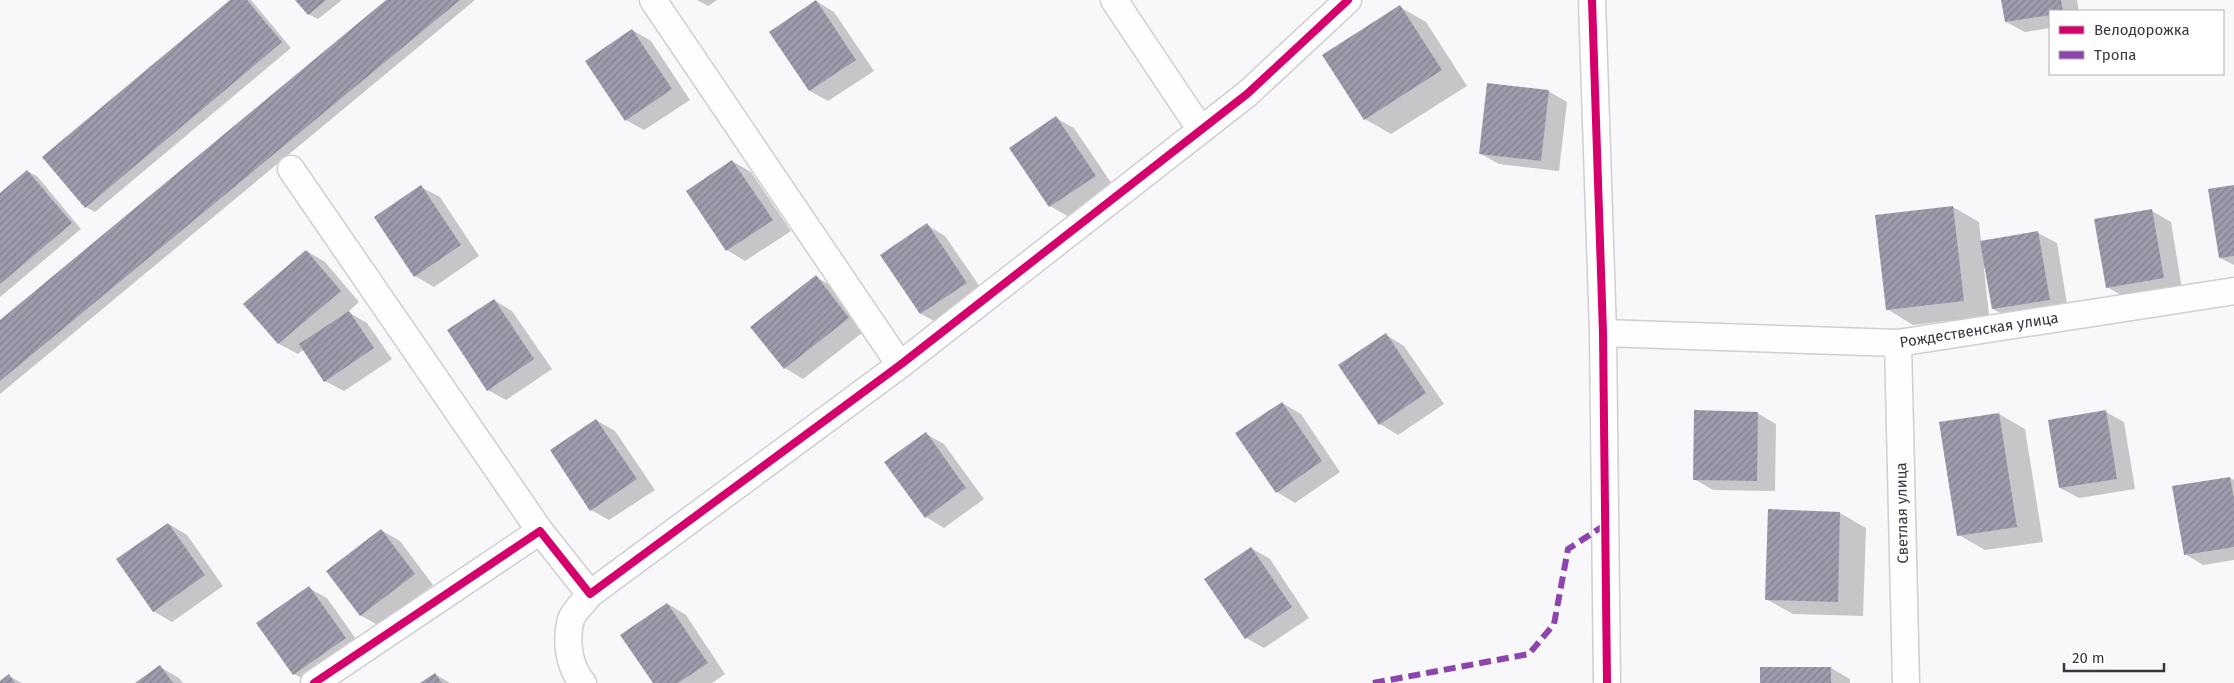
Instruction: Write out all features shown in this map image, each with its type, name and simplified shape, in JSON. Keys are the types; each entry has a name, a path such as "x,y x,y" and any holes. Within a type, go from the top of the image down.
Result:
{"street":[{"path":"653,0 900,365"},
{"path":"1114,0 1201,130"},
{"path":"584,683 576,675 568,645 572,618 590,594 900,365 1247,94 1348,0"},
{"path":"1592,0 1603,333 1607,683"},
{"path":"291,169 540,531 590,594"},
{"name":"Рождественская улица","path":"1603,333 1898,343 2234,291"},
{"name":"Светлая улица","path":"1898,343 1906,683"},
{"path":"314,683 540,531"}],"building":[{"path":"230,0 247,0 282,42 85,208 42,157"},
{"path":"295,0 326,0 308,15"},
{"path":"386,0 460,0 0,381 0,320"},
{"path":"816,0 856,60 809,91 769,32"},
{"path":"2001,0 2061,0 2063,10 2049,10 2049,15 2005,22"},
{"path":"1400,5 1442,70 1364,120 1322,55"},
{"path":"632,29 672,89 625,121 585,61"},
{"path":"1487,83 1549,90 1541,161 1479,154"},
{"path":"1056,116 1096,176 1049,207 1009,148"},
{"path":"732,160 773,220 726,251 686,191"},
{"path":"27,170 72,223 0,284 0,193"},
{"path":"421,185 461,245 414,277 374,217"},
{"path":"2234,185 2234,256 2219,258 2208,189"},
{"path":"1953,206 1964,301 1886,310 1875,215"},
{"path":"2152,209 2164,278 2106,288 2094,219"},
{"path":"927,223 967,283 920,314 880,255"},
{"path":"2038,231 2050,300 1992,309 1980,241"},
{"path":"306,250 341,291 278,344 243,304"},
{"path":"816,275 849,318 784,369 750,327"},
{"path":"494,299 534,359 487,391 447,330"},
{"path":"349,311 374,348 324,382 299,344"},
{"path":"1386,333 1426,393 1379,425 1338,365"},
{"path":"1282,402 1322,461 1276,493 1235,433"},
{"path":"1694,410 1758,412 1757,481 1693,480"},
{"path":"2106,410 2117,479 2059,488 2048,420"},
{"path":"1999,413 2017,527 1957,536 1939,422"},
{"path":"596,419 637,479 590,511 550,450"},
{"path":"926,432 966,488 925,518 884,462"},
{"path":"2230,477 2234,499 2234,547 2184,555 2172,486"},
{"path":"1768,509 1840,512 1838,602 1765,600"},
{"path":"168,523 205,575 153,612 116,559"},
{"path":"381,529 415,574 360,616 326,571"},
{"path":"1251,547 1292,607 1245,639 1204,579"},
{"path":"309,586 346,638 293,675 256,623"},
{"path":"667,603 708,663 678,683 653,683 620,635"},
{"path":"160,665 173,683 135,683"},
{"path":"1760,667 1831,667 1831,683 1760,683"},
{"path":"435,673 442,683 420,683"},
{"path":"9,674 15,683 0,683 0,681"}],"marked path":[{"path":"1373,683 1529,654 1554,624 1568,549 1605,525"}],"cycle path":[{"path":"314,683 540,531 590,594 900,365 1247,94 1348,0"},
{"path":"1592,0 1603,333 1607,683"}]}
